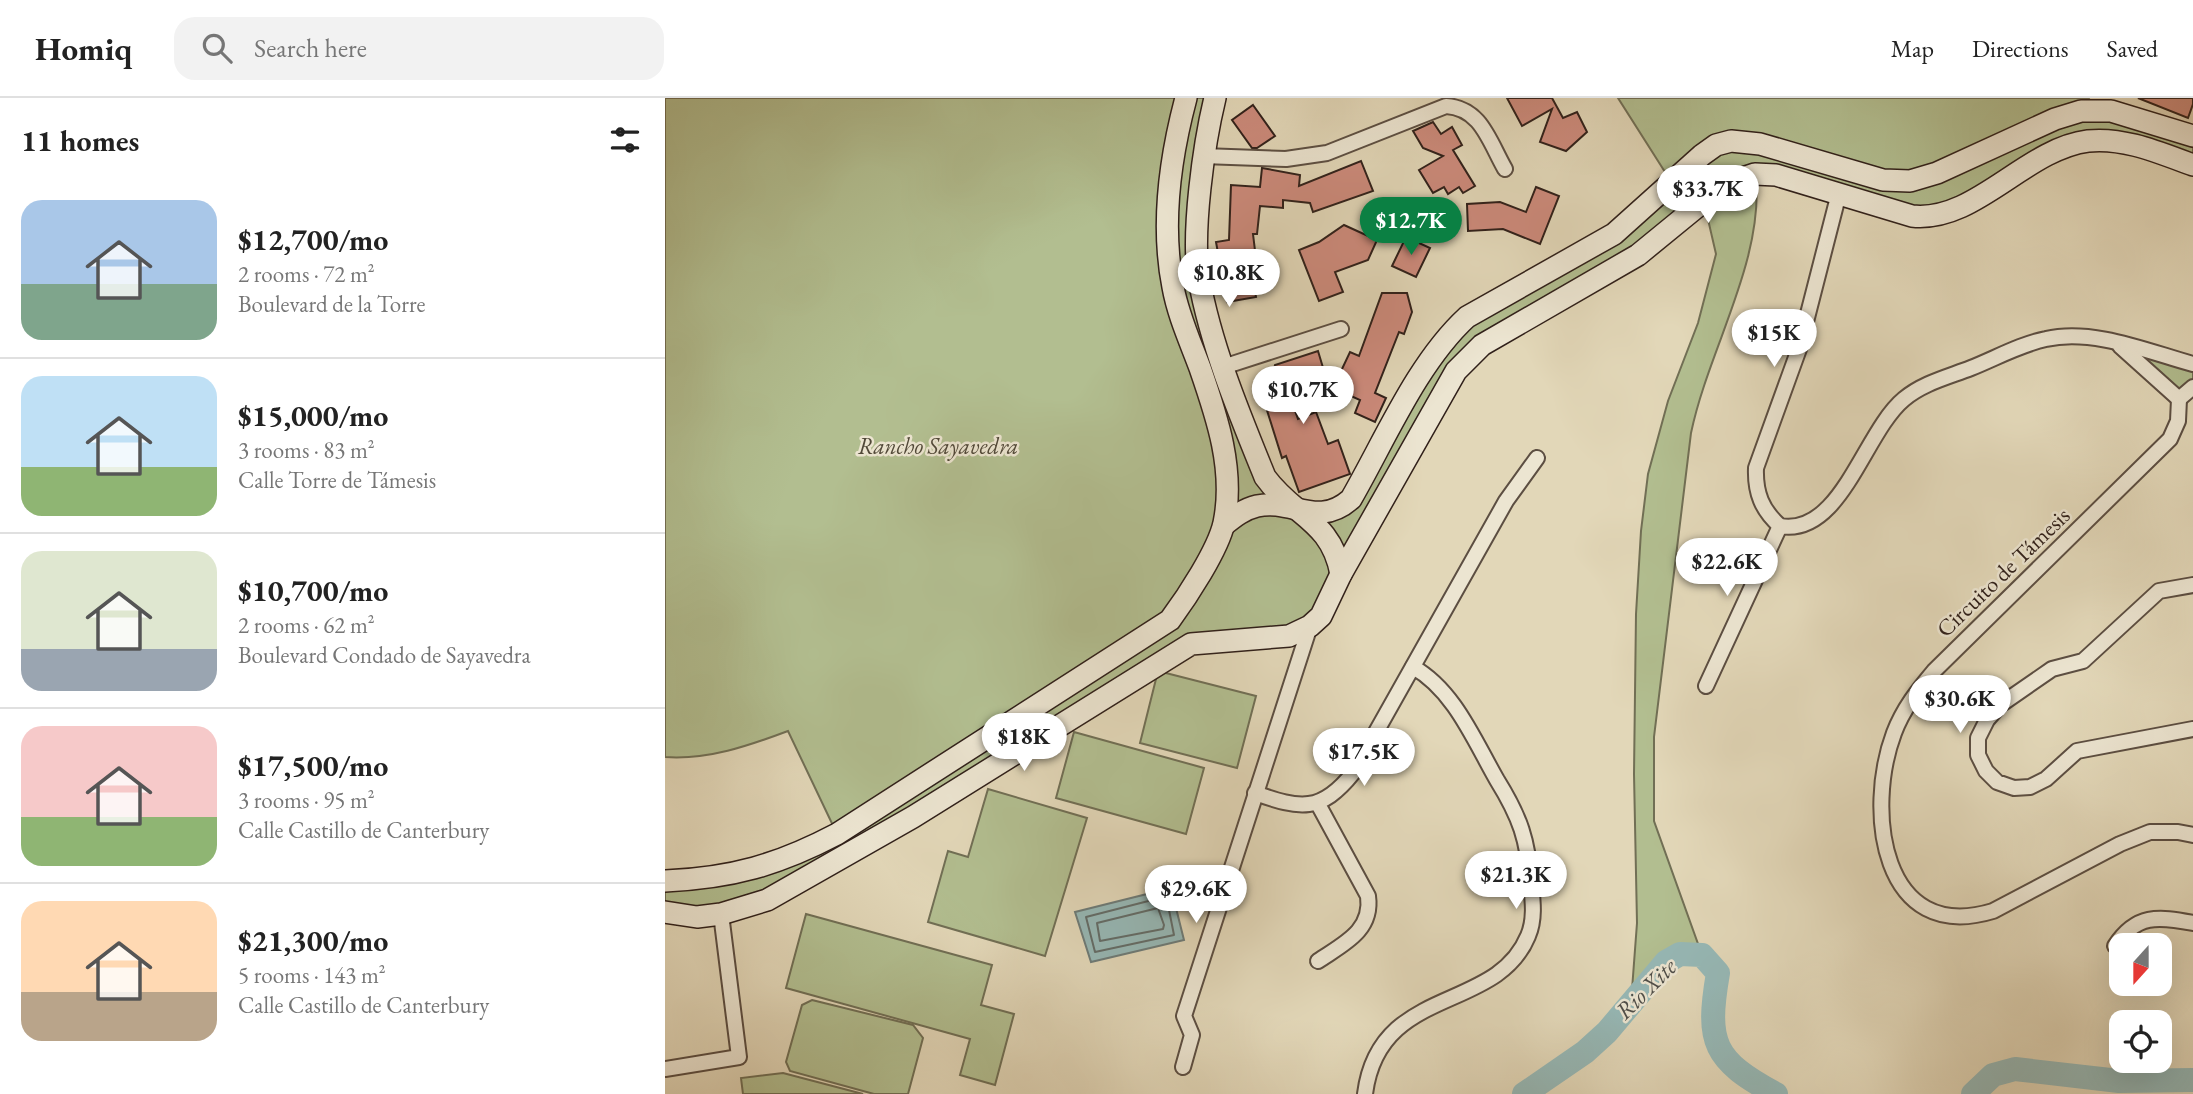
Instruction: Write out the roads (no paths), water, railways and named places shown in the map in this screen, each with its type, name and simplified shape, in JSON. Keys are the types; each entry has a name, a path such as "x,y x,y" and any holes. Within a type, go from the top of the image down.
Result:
{"street":[{"path":"665,881 754,871 803,852 879,807 1170,620 1192,590 1224,525 1228,482 1219,423 1177,301 1168,244 1171,174 1187,98"},
{"path":"1215,98 1203,156 1199,278 1223,367 1265,477 1327,534 1337,552 1341,574"},
{"path":"1203,156 1286,159 1327,153 1445,106 1462,107 1475,117 1504,169"},
{"path":"1224,525 1244,510 1259,505 1300,512 1338,510 1351,499 1429,363 1450,333 1467,317 1614,234 1684,170 1716,145 1744,140 1883,180 1910,181 1937,173 2055,119 2081,111 2111,111 2193,136"},
{"path":"665,912 697,917 720,914 767,900 810,878 1191,645 1289,636 1310,626 1321,617 1341,574 1456,371 1482,345 1628,262 1704,201 1737,180 1755,174 1776,175 1912,216 1929,218 1949,212 2047,155 2088,141 2114,141 2142,147 2193,165"},
{"path":"1684,170 1690,189 1704,201"},
{"path":"1780,526 1760,502 1755,486 1756,468 1799,349 1839,193"},
{"path":"1223,367 1341,329"},
{"path":"1780,526 1805,526 1823,514 1835,500 1887,417 1903,400 1923,386 2047,338 2081,338 2117,343 2193,364"},
{"path":"2117,343 2179,398 2193,387"},
{"name":"Circuito de Támesis","path":"2179,398 2178,421 2170,439 1934,671 1909,702 1894,734 1885,768 1882,797 1888,859 1902,889 1921,908 1945,917 1970,918 1993,911 2120,844 2150,832 2193,835"},
{"path":"1255,793 1282,803 1318,804 1338,792 1353,773 1506,501 1537,458"},
{"path":"1706,686 1780,526"},
{"path":"2193,586 2159,591 2083,661 2052,669 2000,705 1987,720 1978,738 1978,755 1986,771 1997,782 2014,788 2030,787 2046,779 2077,751 2193,729"},
{"path":"1170,620 1173,631 1180,640 1191,645"},
{"path":"1183,1067 1192,1035 1184,1016 1310,626"},
{"path":"1365,1094 1368,1069 1377,1050 1389,1035 1409,1019 1502,971 1519,954 1529,936 1534,913 1529,850 1515,809 1442,687 1413,667"},
{"path":"1318,804 1368,897 1370,910 1358,934 1318,961"},
{"path":"665,1069 739,1057 720,914"},
{"path":"2123,933 2143,920 2169,918 2193,923"}],"water":[{"path":"1171,888 1184,940 1091,962 1075,912"}],"waterway":[{"name":"Rio Xite","path":"1524,1094 1585,1052 1607,1032 1666,962 1680,954 1702,955 1718,973 1714,997 1714,1033 1727,1059 1739,1071 1776,1094"},
{"name":"Rio Xite","path":"1973,1094 1993,1075 2015,1069 2119,1081 2193,1080"}],"park label":[{"name":"Rancho Sayavedra","path":"938,446"}]}
